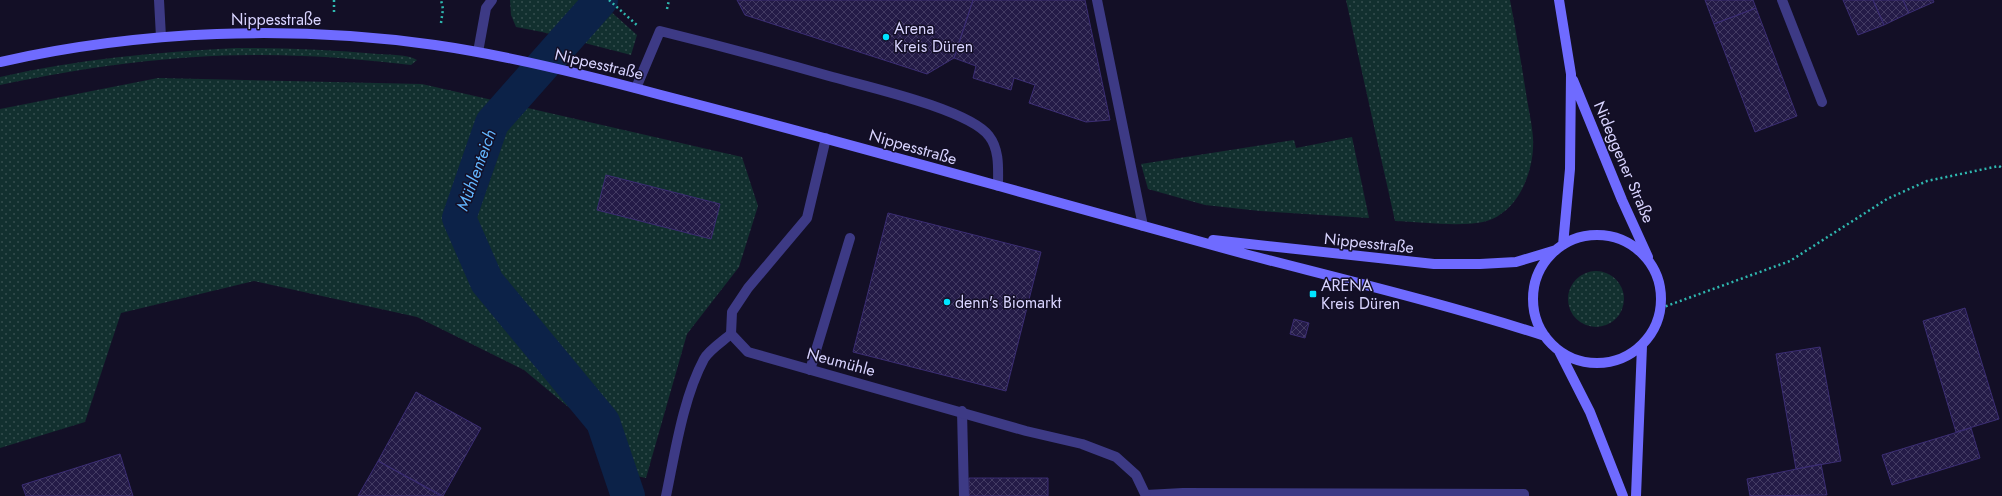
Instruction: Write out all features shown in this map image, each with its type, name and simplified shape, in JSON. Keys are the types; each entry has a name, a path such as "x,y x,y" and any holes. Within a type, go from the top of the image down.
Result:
{"street":[{"path":"159,0 161,37"},
{"path":"478,52 486,8 492,0"},
{"path":"1097,0 1143,226"},
{"name":"Nideggener Straße","path":"1559,0 1571,74 1570,169 1559,247"},
{"path":"1782,0 1822,102"},
{"path":"636,88 660,31 769,59 922,102 975,124 990,136 997,156 998,186"},
{"name":"Nippesstraße","path":"0,62 34,54 161,37 270,33 335,35 399,40 478,52 636,88 826,138 1177,236 1486,317 1545,336"},
{"name":"Nideggener Straße","path":"1571,74 1622,200 1650,261"},
{"path":"666,496 679,434 690,395 704,358 731,334 732,312 748,288 807,218 826,138"},
{"name":"Nippesstraße","path":"1177,236 1434,264 1516,262 1559,247"},
{"path":"1559,351 1586,362 1616,360 1642,346 1655,328 1661,308 1660,283 1650,261 1632,244 1609,236 1585,236 1559,247 1541,268 1533,290 1535,314 1545,336 1559,351 1590,412 1623,496"},
{"path":"810,370 850,238"},
{"name":"Neumühle","path":"731,334 748,352 962,411 1026,431 1082,444 1116,457 1136,475 1146,496"},
{"path":"1636,496 1642,346"},
{"path":"962,411 964,496"},
{"path":"1146,496 1217,493 1524,494 1524,496"}],"path":[{"path":"609,0 636,25"},
{"path":"1661,308 1790,260 1887,199 1927,181 1999,166 2002,168"}],"green space":[{"path":"510,0 598,0 637,35 631,55 542,32 516,27 511,15"},
{"path":"1346,0 1510,0 1532,127 1533,151 1531,164 1522,189 1515,201 1506,210 1483,222 1473,223 1451,224 1395,221"},
{"path":"236,48 343,51 398,55 417,60 411,65 343,58 302,56 226,55 188,57 112,65 0,85 0,77 59,65 147,54"},
{"path":"158,78 422,84 742,157 758,206 739,267 687,334 646,478 622,473 603,436 524,370 417,317 254,281 121,313 85,422 0,448 0,109"},
{"path":"1352,137 1369,218 1260,211 1205,205 1148,189 1141,164 1294,140 1296,148"},
{"path":"1590,271 1602,271 1612,275 1620,283 1624,293 1624,305 1620,315 1612,323 1602,327 1590,327 1580,323 1572,315 1568,305 1568,293 1572,283 1580,275"}],"building":[{"name":"Arena Kreis Düren","path":"737,0 973,0 954,58 927,74 745,15"},
{"path":"973,0 1085,0 1110,120 1086,122 1029,103 1035,85 1014,78 1011,90 973,78 976,66 954,58"},
{"path":"1705,0 1753,0 1756,8 1714,24"},
{"path":"1843,0 1873,0 1884,25 1858,35"},
{"path":"1873,0 1903,0 1909,13 1884,25"},
{"path":"1903,0 1933,0 1934,2 1909,13"},
{"path":"1756,8 1797,116 1755,132 1714,24"},
{"path":"606,175 720,204 711,239 597,210"},
{"name":"denn's Biomarkt","path":"888,213 1041,252 1006,391 853,352"},
{"path":"1965,308 1999,419 1956,432 1923,321"},
{"path":"1294,319 1309,323 1305,338 1290,334"},
{"path":"1820,347 1841,461 1796,469 1776,354"},
{"path":"416,392 481,428 443,496 378,461"},
{"path":"1971,428 1980,458 1892,485 1882,455"},
{"path":"120,454 133,496 26,496 22,485"},
{"path":"378,461 441,496 358,496"},
{"path":"1821,464 1827,495 1750,496 1747,479"},
{"path":"969,478 1048,478 1048,496 969,496"}],"waterway":[{"name":"Mühlenteich","path":"601,0 492,123 459,218 487,282 603,422 628,496"}],"place":[{"name":"Arena Kreis Düren","path":"886,37"},
{"name":"ARENA Kreis Düren","path":"1313,294"},
{"name":"denn's Biomarkt","path":"947,302"}]}
